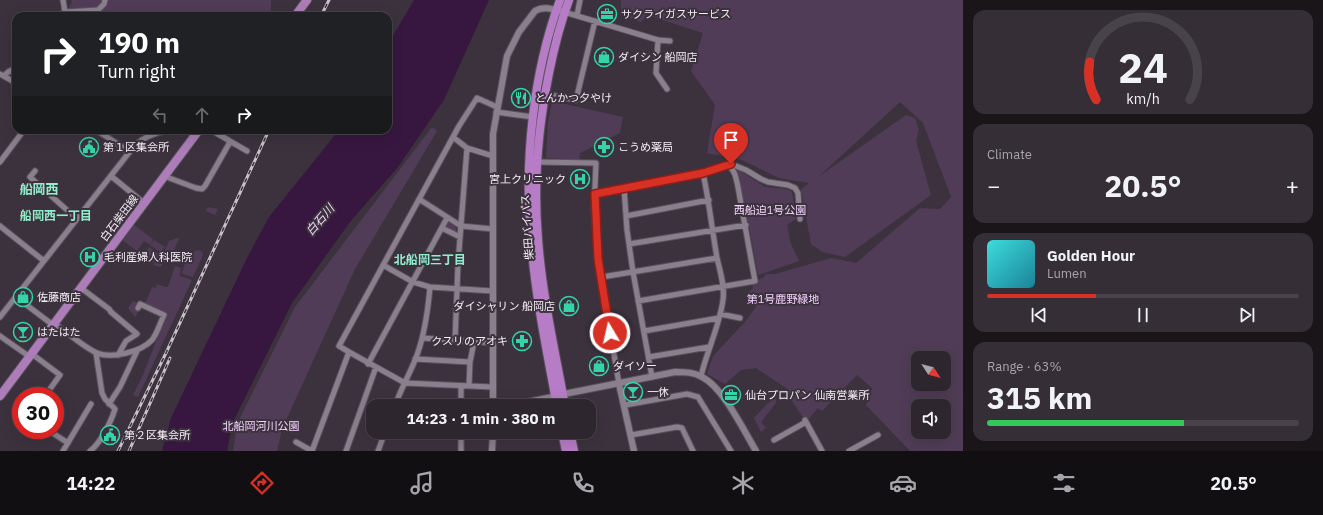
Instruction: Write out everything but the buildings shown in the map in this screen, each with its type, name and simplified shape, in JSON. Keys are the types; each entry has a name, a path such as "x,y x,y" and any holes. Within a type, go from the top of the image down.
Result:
{"highway":[{"name":"柴田バイパス","path":"558,399 559,395 538,240 536,209 536,162 545,94 553,57 560,11 560,0"},
{"name":"柴田バイパス","path":"561,399 559,395 538,299 531,238 529,189 534,117 541,72 560,11 569,0"},
{"path":"563,439 566,451"},
{"path":"571,439 574,451"}],"main road":[{"path":"298,12 307,0"},
{"name":"白石柴田線","path":"0,396 196,134"}],"street":[{"path":"63,0 65,12 98,10 104,4 105,0"},
{"path":"577,15 580,0"},
{"path":"493,399 493,134 507,56 519,32 530,17 537,9 547,8 577,15 658,40 670,41"},
{"path":"545,94 576,100 595,21"},
{"path":"658,40 656,73 667,89"},
{"path":"2,75 12,70"},
{"path":"2,75 12,81"},
{"path":"492,387 405,383 368,364 340,346 453,137 477,98 497,109 534,117"},
{"path":"0,162 21,134"},
{"path":"102,134 117,143 128,153"},
{"path":"0,317 128,153 141,140 153,134"},
{"path":"217,134 247,151"},
{"path":"453,137 468,148 493,156"},
{"path":"164,176 202,189 206,186 230,142"},
{"path":"455,341 460,237 468,148"},
{"path":"536,162 596,163 595,194 598,259 619,384 625,405 634,451"},
{"path":"595,194 703,173 731,164 768,182 788,185 795,188 798,193 800,219"},
{"path":"638,301 755,280 746,225 736,178 730,167 727,165"},
{"path":"35,171 30,177 77,219"},
{"path":"701,376 723,299 723,285 703,173"},
{"path":"111,176 144,203"},
{"path":"624,188 633,272 652,377"},
{"path":"419,199 461,226 492,229"},
{"path":"626,216 709,200"},
{"path":"368,364 447,218"},
{"path":"629,244 746,225"},
{"path":"0,226 44,261"},
{"path":"442,228 460,237"},
{"path":"602,277 717,258"},
{"path":"383,265 413,282 430,288 457,288 493,291"},
{"path":"81,288 109,309 137,334 126,341 118,355"},
{"path":"398,399 422,338 426,324 430,288"},
{"path":"16,297 53,325 58,326 96,353 105,356 137,351 153,339 164,315 140,304 138,308"},
{"path":"644,331 719,316 740,318"},
{"path":"0,336 60,375 51,387"},
{"path":"422,338 493,343"},
{"path":"469,386 470,362 474,342"},
{"path":"649,357 709,347"},
{"path":"109,404 120,387 137,351"},
{"path":"296,442 312,451 349,352"},
{"path":"90,451 98,444 115,409 105,399 101,390 96,353"},
{"path":"415,359 470,362"},
{"path":"346,451 376,367"},
{"path":"539,399 652,377 686,372 701,376 710,382 721,394 756,451"},
{"path":"461,386 461,399"},
{"path":"625,405 687,394 698,397 731,451"},
{"path":"63,451 91,404"},
{"path":"774,440 805,421 822,451"},
{"path":"631,435 678,427 682,428 693,451"},
{"path":"849,451 878,434"},
{"path":"62,439 68,443"},
{"path":"378,451 382,439"},
{"path":"461,439 461,451"},
{"path":"492,439 492,451"}],"green space":[{"path":"71,0 271,0 271,12 67,12 72,2"},
{"name":"第1号鹿野緑地","path":"621,0 963,0 963,451 910,451 866,405 872,388 857,375 822,411 818,408 806,422 788,395 789,390 756,368 741,370 725,384 707,374 713,356 744,323 756,307 749,292 753,288 751,281 763,278 766,274 775,274 831,258 856,263 920,208 940,209 951,197 923,123 900,102 818,177 906,115 915,118 919,130 916,141 931,195 845,257 822,252 811,244 801,189 809,183 779,178 742,160 707,153 715,105 691,71 703,33 647,15 641,22 621,15"},
{"path":"552,101 623,117 620,133 580,153 579,160 546,158 548,122"},
{"name":"北船岡河川公園","path":"432,127 437,131 355,269 282,429 277,451 233,451 237,424 295,307"},
{"name":"西船迫1号公園","path":"737,169 765,187 786,189 792,192 796,219 787,225 791,244 799,261 758,275"},
{"path":"208,207 218,209 215,215 206,211"},
{"path":"447,220 457,225 456,233 444,228"},
{"path":"134,225 153,239 150,245 144,241 137,251 122,240"},
{"path":"177,238 179,239 174,250 162,265 160,267 153,265 164,252 169,241"},
{"path":"154,240 165,247 161,253 150,245"},
{"path":"149,247 160,255 153,263 143,255"},
{"path":"196,250 202,251 203,255 193,277 182,274 187,261"},
{"path":"175,266 181,268 180,276 192,280 138,397 133,395 143,375 166,315 166,313 145,304 152,287 156,288 157,284 168,287"},
{"path":"133,301 138,303 136,309 139,310 135,317 128,308"},
{"path":"776,398 776,403 761,422 766,428 761,432 754,418 768,403"}],"water":[{"name":"白石川","path":"414,0 489,0 444,100 398,167 350,222 292,303 233,422 227,451 162,451 171,418 246,260 269,217 336,134 392,134 392,37"}],"railway":[{"path":"323,12 329,0"},
{"path":"118,451 166,353 267,134"},
{"path":"129,451 170,358"}],"place":[{"name":"サクライガスサービス","path":"607,14"},
{"name":"ダイシン 船岡店","path":"604,57"},
{"name":"とんかつ夕やけ","path":"521,98"},
{"name":"第１区集会所","path":"89,147"},
{"name":"こうめ薬局","path":"604,147"},
{"name":"宮上クリニック","path":"580,179"},
{"name":"毛利産婦人科医院","path":"90,257"},
{"name":"佐藤商店","path":"23,297"},
{"name":"ダイシャリン 船岡店","path":"569,306"},
{"name":"はたはた","path":"23,332"},
{"name":"クスリのアオキ","path":"522,341"},
{"name":"ダイソー","path":"599,366"},
{"name":"一休","path":"633,392"},
{"name":"仙台プロパン 仙南営業所","path":"731,395"},
{"name":"第２区集会所","path":"110,435"}],"district":[{"name":"船岡西","path":"39,189"},
{"name":"船岡西一丁目","path":"56,216"},
{"name":"北船岡三丁目","path":"430,260"}],"route":[{"path":"610,333 598,259 594,210 595,194 651,182 681,178 731,164"}]}
